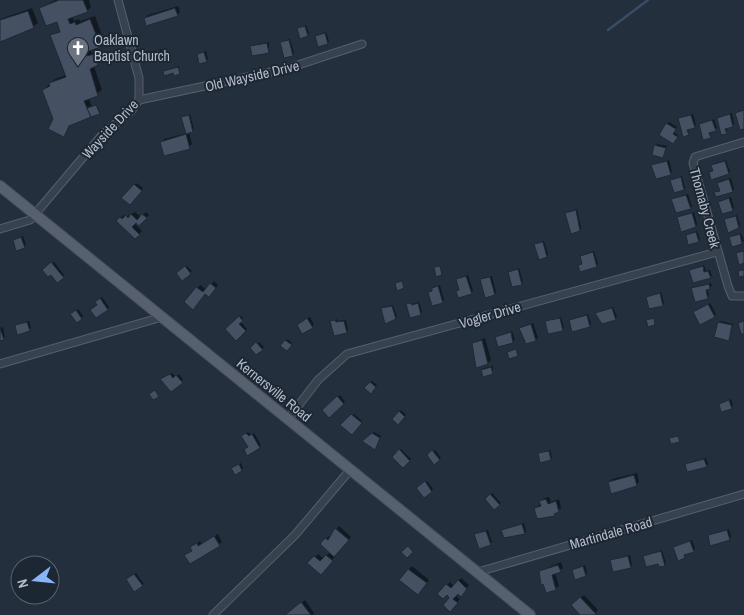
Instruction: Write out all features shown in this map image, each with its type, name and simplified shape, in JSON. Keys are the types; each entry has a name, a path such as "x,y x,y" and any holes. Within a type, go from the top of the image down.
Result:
{"main road":[{"name":"Kernersville Road","path":"0,186 530,615"}],"street":[{"name":"Wayside Drive","path":"35,215 102,135 132,110 139,100 139,78 118,0"},
{"name":"Old Wayside Drive","path":"139,100 289,68 362,44"},
{"name":"Thornaby Creek","path":"744,142 701,154 695,157 693,163 717,252 732,296 744,296"},
{"path":"0,229 30,220 35,215"},
{"name":"Vogler Drive","path":"288,418 318,380 347,354 717,252"},
{"path":"0,364 162,317"},
{"path":"213,615 295,535 350,470"},
{"name":"Martindale Road","path":"478,572 744,494"}],"building":[{"name":"Oaklawn Baptist Church","path":"59,0 83,0 88,12 68,19 70,24 75,22 76,25 90,19 101,47 86,52 87,56 94,54 98,65 90,69 98,96 84,101 91,117 69,126 64,137 48,129 53,119 42,90 50,86 49,83 66,77 50,35 60,32 57,22 46,26 39,8"},
{"path":"175,8 178,16 146,26 144,18"},
{"path":"28,11 34,28 0,42 0,20"},
{"path":"305,26 308,36 300,39 297,28"},
{"path":"325,33 328,44 318,47 315,36"},
{"path":"289,40 293,56 284,58 280,42"},
{"path":"267,43 269,53 252,56 250,46"},
{"path":"159,50 162,58 147,64 144,54"},
{"path":"204,52 207,62 199,64 197,54"},
{"path":"178,67 180,74 174,76 173,73 164,76 163,71"},
{"path":"96,105 100,114 91,117 87,108"},
{"path":"744,110 744,129 740,130 735,113"},
{"path":"730,114 733,127 725,129 727,134 721,135 717,118"},
{"path":"189,115 193,132 186,134 181,117"},
{"path":"691,115 695,128 687,130 689,135 683,137 678,118"},
{"path":"712,120 716,131 709,133 711,138 703,140 699,124"},
{"path":"666,123 676,129 673,134 678,137 673,144 659,135"},
{"path":"186,134 190,149 164,156 160,142"},
{"path":"654,145 666,148 663,158 652,155"},
{"path":"667,161 671,175 656,179 651,165"},
{"path":"725,161 729,174 711,180 709,172 713,171 711,165"},
{"path":"681,177 684,190 674,193 670,180"},
{"path":"729,179 733,192 716,197 714,192 720,191 717,183"},
{"path":"134,184 142,191 130,205 121,198"},
{"path":"686,195 691,209 676,213 671,199"},
{"path":"729,198 733,211 722,214 718,202"},
{"path":"576,210 580,231 571,234 565,213"},
{"path":"692,213 696,227 681,232 677,217"},
{"path":"131,214 137,220 142,214 147,218 139,226 136,223 132,227 140,235 135,239 116,221 126,215 128,218"},
{"path":"736,216 739,228 728,233 724,219"},
{"path":"696,232 699,242 688,245 686,235"},
{"path":"740,234 742,244 732,247 729,237"},
{"path":"21,237 25,248 16,251 13,240"},
{"path":"543,242 547,257 539,260 534,244"},
{"path":"744,251 744,263 739,265 736,253"},
{"path":"593,252 597,267 580,272 578,265 582,264 580,256"},
{"path":"51,262 64,278 57,283 51,275 48,277 42,270"},
{"path":"185,266 191,274 182,281 176,273"},
{"path":"440,266 442,275 436,277 434,267"},
{"path":"703,266 704,272 708,271 711,278 693,283 689,270"},
{"path":"518,269 522,285 512,287 508,272"},
{"path":"744,270 744,276 739,277 738,271"},
{"path":"466,276 472,294 458,298 456,291 459,290 456,279"},
{"path":"490,277 495,295 485,298 480,279"},
{"path":"402,281 404,288 397,291 395,283"},
{"path":"210,283 216,288 209,297 205,294 193,310 184,302 196,287 203,292"},
{"path":"709,284 710,289 706,290 708,299 695,302 691,288"},
{"path":"438,286 443,303 432,306 428,292"},
{"path":"660,293 663,306 649,309 646,297"},
{"path":"100,298 108,310 96,318 90,310 97,305 95,302"},
{"path":"411,303 412,305 418,303 421,315 410,318 406,304"},
{"path":"708,304 715,317 700,325 693,312"},
{"path":"392,306 396,319 385,324 381,308"},
{"path":"612,308 616,320 602,324 595,313"},
{"path":"76,310 82,319 77,323 70,314"},
{"path":"587,315 590,327 572,332 569,320"},
{"path":"239,316 243,321 239,324 246,331 236,341 225,329"},
{"path":"307,318 313,328 302,334 297,325"},
{"path":"560,318 563,331 548,334 545,321"},
{"path":"654,318 655,325 648,327 646,320"},
{"path":"335,320 336,322 344,321 347,333 334,336 330,321"},
{"path":"744,321 744,334 741,334 738,323"},
{"path":"27,322 30,331 17,335 15,325"},
{"path":"718,322 732,325 729,341 714,337"},
{"path":"531,324 536,341 526,344 519,328"},
{"path":"0,328 4,340 0,341"},
{"path":"511,332 513,343 498,347 495,337"},
{"path":"285,340 292,345 287,351 280,346"},
{"path":"482,340 488,364 476,368 472,343"},
{"path":"256,342 263,350 256,355 250,348"},
{"path":"516,349 518,356 509,359 507,352"},
{"path":"491,367 493,374 483,377 481,370"},
{"path":"170,374 173,378 176,375 183,383 171,392 160,379"},
{"path":"370,382 376,387 371,394 364,388"},
{"path":"155,390 159,397 153,400 149,394"},
{"path":"337,396 344,404 329,418 322,410"},
{"path":"729,400 732,409 721,412 719,404"},
{"path":"399,411 405,417 398,425 392,419"},
{"path":"351,414 362,423 352,435 340,425"},
{"path":"246,433 249,436 252,434 260,448 247,456 244,449 248,447 241,436"},
{"path":"372,433 380,438 375,450 362,441"},
{"path":"678,436 680,442 671,444 669,438"},
{"path":"399,449 410,461 403,468 392,457"},
{"path":"432,450 440,460 434,465 427,455"},
{"path":"549,451 551,460 540,463 538,453"},
{"path":"704,459 707,467 687,472 685,464"},
{"path":"239,464 242,471 235,475 231,468"},
{"path":"634,475 637,486 611,494 608,482"},
{"path":"425,481 432,492 424,498 416,488"},
{"path":"490,494 500,505 494,510 485,499"},
{"path":"546,499 548,504 556,501 559,512 554,514 555,516 537,519 534,508 541,506 539,501"},
{"path":"522,524 525,534 504,538 501,530"},
{"path":"335,528 349,540 334,557 320,544 325,538 328,540"},
{"path":"727,530 730,540 710,546 708,535"},
{"path":"486,531 491,545 479,549 474,534"},
{"path":"214,536 220,546 190,564 184,555 192,551 190,547 197,543 198,546"},
{"path":"690,541 694,552 684,555 685,558 678,561 673,547"},
{"path":"408,546 413,552 407,558 401,552"},
{"path":"661,551 665,566 659,567 658,564 646,567 643,556"},
{"path":"326,555 333,561 321,575 307,563 314,556 320,561"},
{"path":"628,556 631,568 613,572 610,560"},
{"path":"558,565 561,572 552,575 556,590 546,593 543,584 541,585 539,571"},
{"path":"583,566 586,576 575,580 572,570"},
{"path":"408,569 427,583 418,595 399,580"},
{"path":"134,574 143,586 134,592 126,579"},
{"path":"458,580 467,589 461,597 458,594 453,599 458,603 450,612 443,605 449,598 447,595 443,599 437,594 446,584 451,588"},
{"path":"580,597 595,615 580,615 571,605"},
{"path":"301,602 311,615 285,615"}],"waterway":[{"path":"608,30 648,0"}],"place":[{"name":"Oaklawn Baptist Church","path":"78,67"}]}
